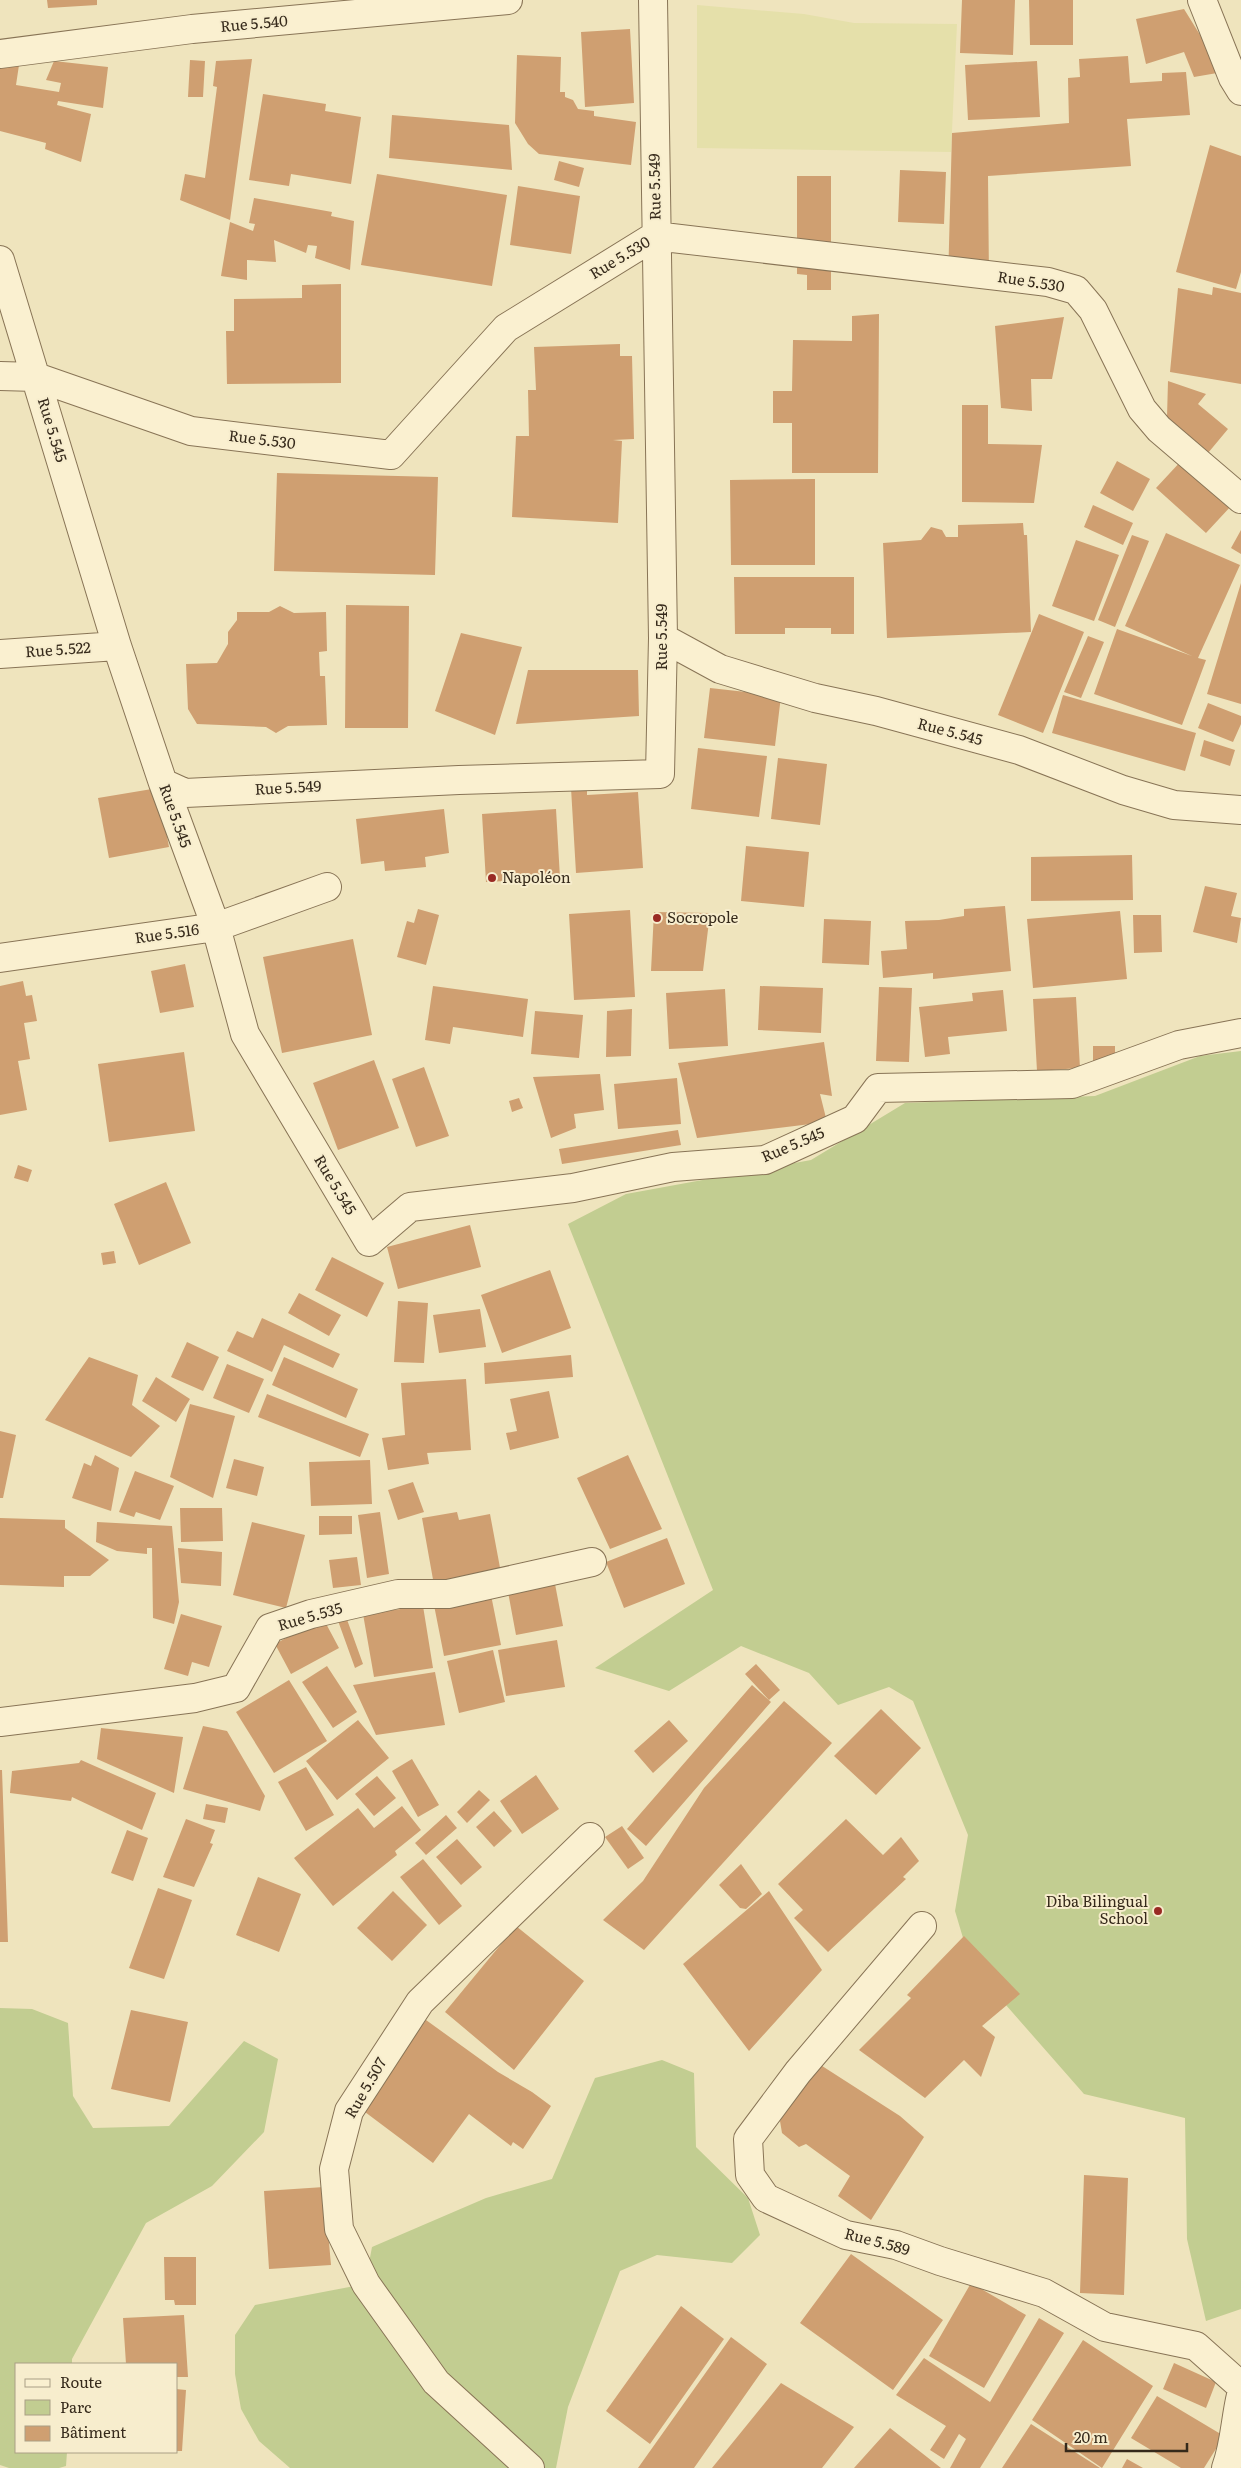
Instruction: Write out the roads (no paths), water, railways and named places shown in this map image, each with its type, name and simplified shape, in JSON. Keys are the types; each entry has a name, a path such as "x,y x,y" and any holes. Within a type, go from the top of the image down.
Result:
{"street":[{"name":"Rue 5.540","path":"0,54 192,29 508,0"},
{"name":"Rue 5.549","path":"163,783 185,793 660,774 663,638 655,236 653,0"},
{"path":"1202,0 1233,78 1241,91"},
{"name":"Rue 5.530","path":"0,376 36,377 191,431 391,455 506,328 655,236 1048,282 1076,290 1093,310 1142,408 1159,429 1241,499"},
{"name":"Rue 5.545","path":"0,260 117,646 163,783 216,927 245,1034 369,1242 410,1207 573,1188 673,1167 764,1160 855,1119 878,1088 1072,1084 1179,1045 1241,1034"},
{"name":"Rue 5.545","path":"663,638 720,669 816,698 876,711 1019,750 1123,790 1174,805 1241,810"},
{"name":"Rue 5.522","path":"0,654 117,646"},
{"name":"Rue 5.516","path":"0,958 216,927 327,887"},
{"name":"Rue 5.535","path":"0,1722 195,1698 236,1688 270,1628 310,1614 398,1594 448,1594 592,1562"},
{"name":"Rue 5.507","path":"530,2468 436,2382 366,2284 339,2229 334,2169 349,2111 420,2002 590,1837"},
{"name":"Rue 5.589","path":"922,1926 798,2072 748,2139 750,2175 766,2198 846,2235 896,2245 940,2261 1044,2293 1104,2328 1196,2346 1241,2386"},
{"path":"1226,2468 1233,2448 1235,2423 1241,2395"}],"place":[{"name":"Napoléon","path":"492,878"},
{"name":"Socropole","path":"657,918"},
{"name":"Diba Bilingual School","path":"1158,1911"}]}
